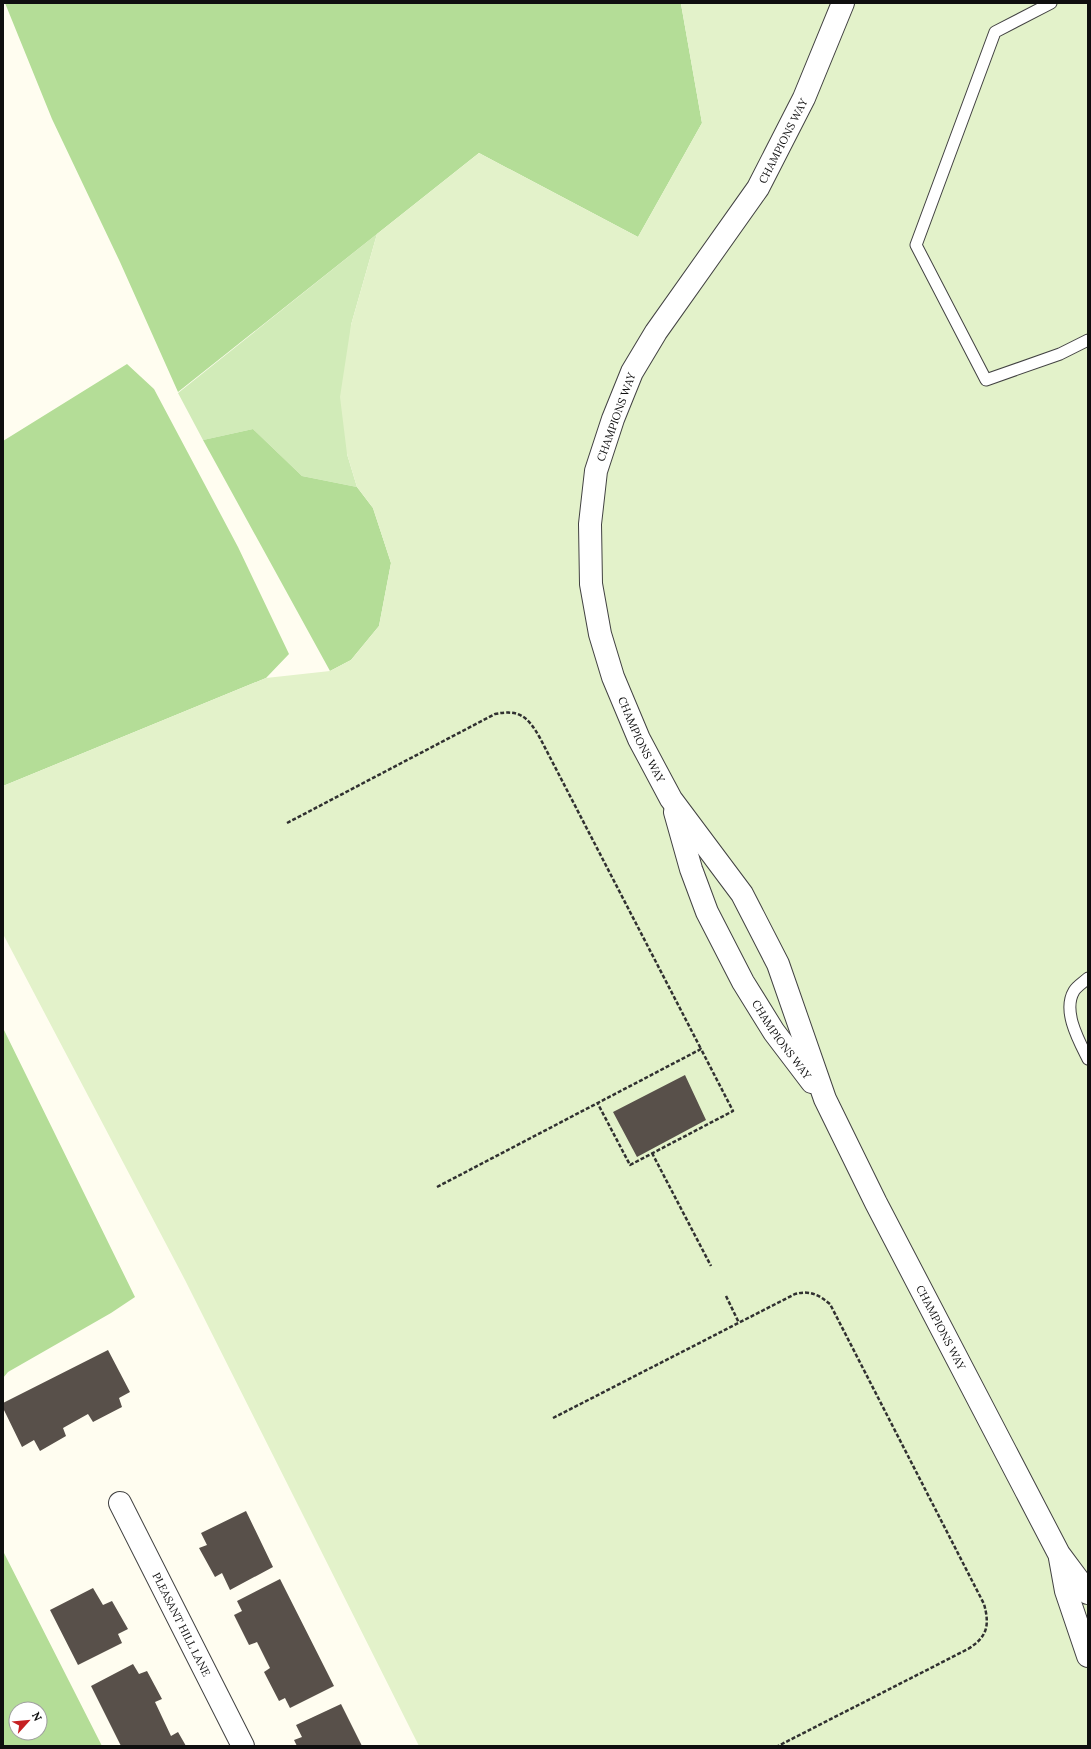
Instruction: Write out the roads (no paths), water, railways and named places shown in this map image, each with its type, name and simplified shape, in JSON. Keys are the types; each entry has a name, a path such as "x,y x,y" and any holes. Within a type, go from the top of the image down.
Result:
{"street":[{"name":"CHAMPIONS WAY","path":"843,3 804,98 758,188 656,332 632,372 613,419 596,471 590,524 591,584 600,634 613,678 639,739 671,799 742,894 778,964 825,1099 876,1203 1059,1554 1088,1593"},
{"name":"CHAMPIONS WAY","path":"671,799 691,869 707,912 742,982 774,1032 825,1099"},
{"name":"PLEASANT HILL LANE","path":"120,1503 243,1746"},
{"name":"CHAMPIONS WAY","path":"1059,1554 1066,1591 1088,1656"}],"lane":[{"path":"1051,3 995,32 916,245 986,380 1060,354 1088,340"},
{"path":"1088,978 1074,991 1069,1010 1078,1039 1088,1059"}]}
